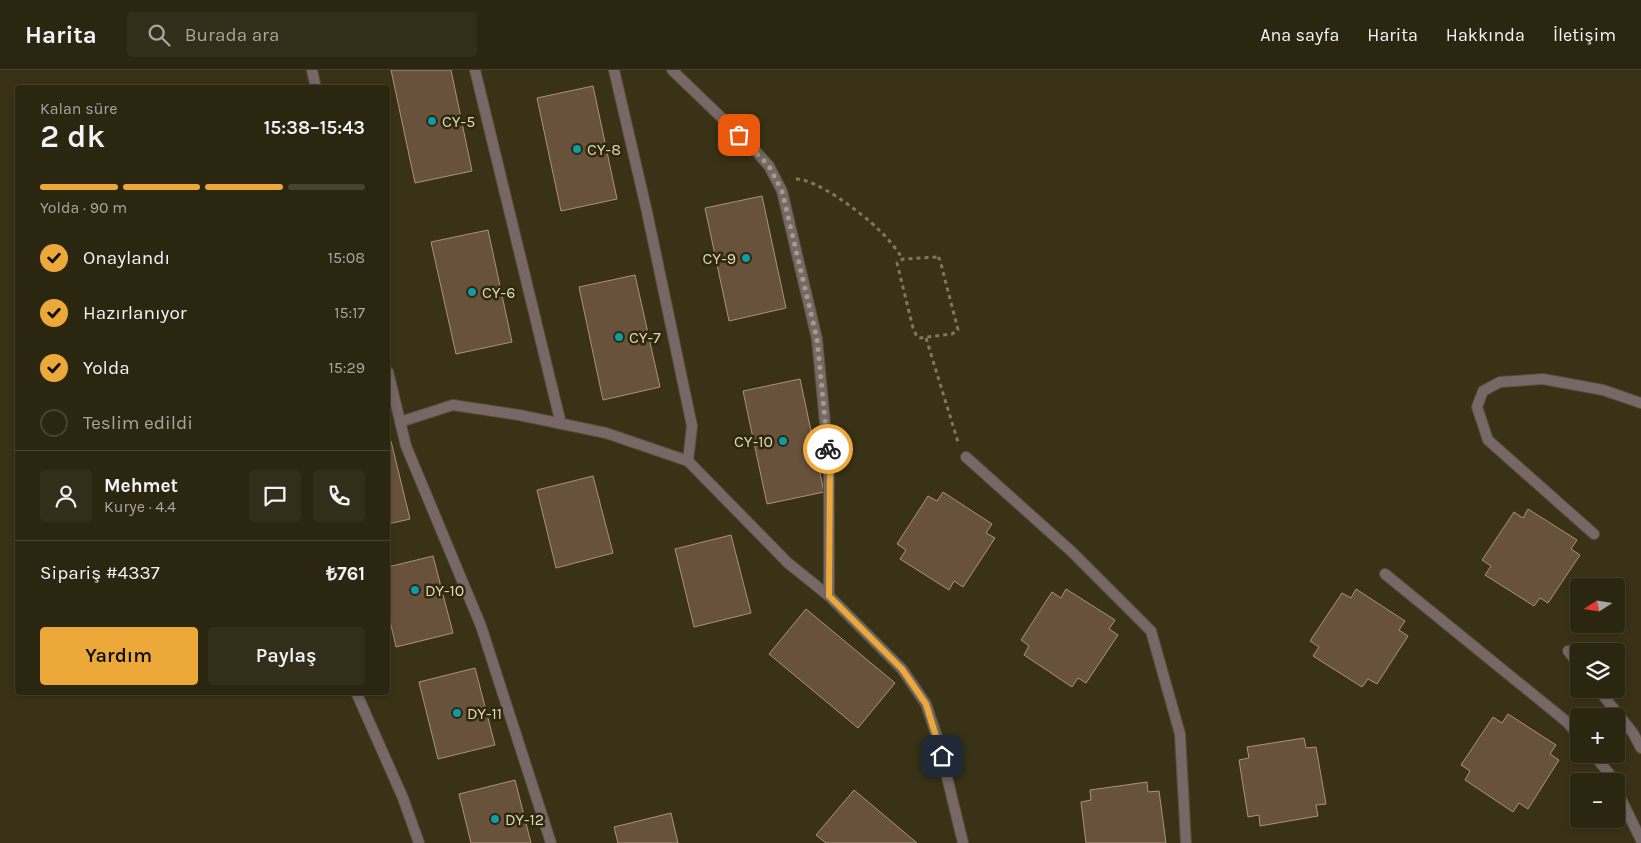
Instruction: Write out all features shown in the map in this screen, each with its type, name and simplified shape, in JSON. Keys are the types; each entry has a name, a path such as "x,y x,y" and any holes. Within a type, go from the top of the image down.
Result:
{"street":[{"path":"312,70 315,85"},
{"path":"475,70 561,424"},
{"path":"614,70 649,222 692,426 688,460"},
{"path":"672,70 753,148 769,166 782,191 817,339 830,465 829,596"},
{"path":"1594,534 1488,440 1477,407 1483,391 1500,382 1543,379 1603,390 1641,403"},
{"path":"390,380 406,446 480,626 551,843"},
{"path":"400,422 453,405 519,415 606,433 688,460 788,563 829,596 902,669 926,704 938,740 963,843"},
{"path":"966,457 1070,551 1152,631 1180,734 1186,843"},
{"path":"1385,574 1570,725"},
{"path":"357,695 403,798 419,843"},
{"path":"1605,698 1633,733 1641,748"},
{"path":"1600,763 1609,773"},
{"path":"1625,807 1641,840"}],"path":[{"path":"776,179 801,179 817,185 845,202 878,229 895,247 903,259"},
{"path":"938,257 958,330 952,334 926,338 917,337 896,263 903,259 938,257"},
{"path":"926,338 955,437 966,457"}],"building":[{"name":"CY-5","path":"391,70 451,70 472,171 415,183"},
{"name":"CY-8","path":"593,86 617,199 561,211 537,98"},
{"name":"CY-9","path":"762,196 786,308 729,321 705,208"},
{"name":"CY-6","path":"488,230 512,342 456,354 431,242"},
{"name":"CY-7","path":"635,275 660,387 603,400 579,287"},
{"name":"CY-10","path":"800,379 824,492 767,504 743,391"},
{"path":"390,441 410,519 390,524"},
{"path":"593,476 613,553 556,568 537,490"},
{"path":"943,492 992,524 986,533 995,538 963,587 954,581 949,590 900,559 906,550 897,544 928,496 937,501"},
{"path":"1528,509 1577,540 1571,549 1580,555 1548,603 1540,598 1534,606 1485,575 1491,566 1482,560 1514,512 1523,518"},
{"path":"731,535 751,613 694,627 675,549"},
{"name":"DY-10","path":"433,556 453,633 396,647 390,621 390,567"},
{"path":"1066,589 1115,620 1109,629 1118,635 1086,683 1078,678 1072,687 1024,655 1029,646 1021,640 1052,592 1061,598"},
{"path":"1356,589 1405,621 1399,630 1408,636 1377,684 1368,679 1362,687 1313,656 1319,647 1310,641 1342,593 1351,598"},
{"path":"806,609 895,683 858,728 769,654"},
{"name":"DY-11","path":"475,668 495,745 438,759 419,682"},
{"path":"1508,714 1556,745 1550,754 1559,760 1528,809 1519,803 1513,812 1465,780 1470,771 1461,765 1493,717 1502,723"},
{"path":"1304,738 1306,748 1316,747 1326,804 1316,805 1318,816 1260,826 1259,815 1248,817 1239,760 1249,758 1247,747"},
{"name":"DY-12","path":"515,780 531,843 471,843 459,794"},
{"path":"1147,782 1148,792 1159,791 1166,843 1086,843 1081,802 1091,800 1090,790"},
{"path":"854,790 917,843 826,843 816,835"},
{"path":"671,813 678,843 618,843 614,827"}],"way so far":[{"path":"739,135 769,166 782,191 817,339 828,449"}],"place":[{"name":"CY-5","path":"432,121"},
{"name":"CY-8","path":"577,149"},
{"name":"CY-9","path":"746,258"},
{"name":"CY-6","path":"472,292"},
{"name":"CY-7","path":"619,337"},
{"name":"CY-10","path":"783,441"},
{"name":"DY-10","path":"415,590"},
{"name":"DY-11","path":"457,713"},
{"name":"DY-12","path":"495,819"}],"route":[{"path":"828,449 830,465 829,596 902,669 926,704 942,756"}]}
